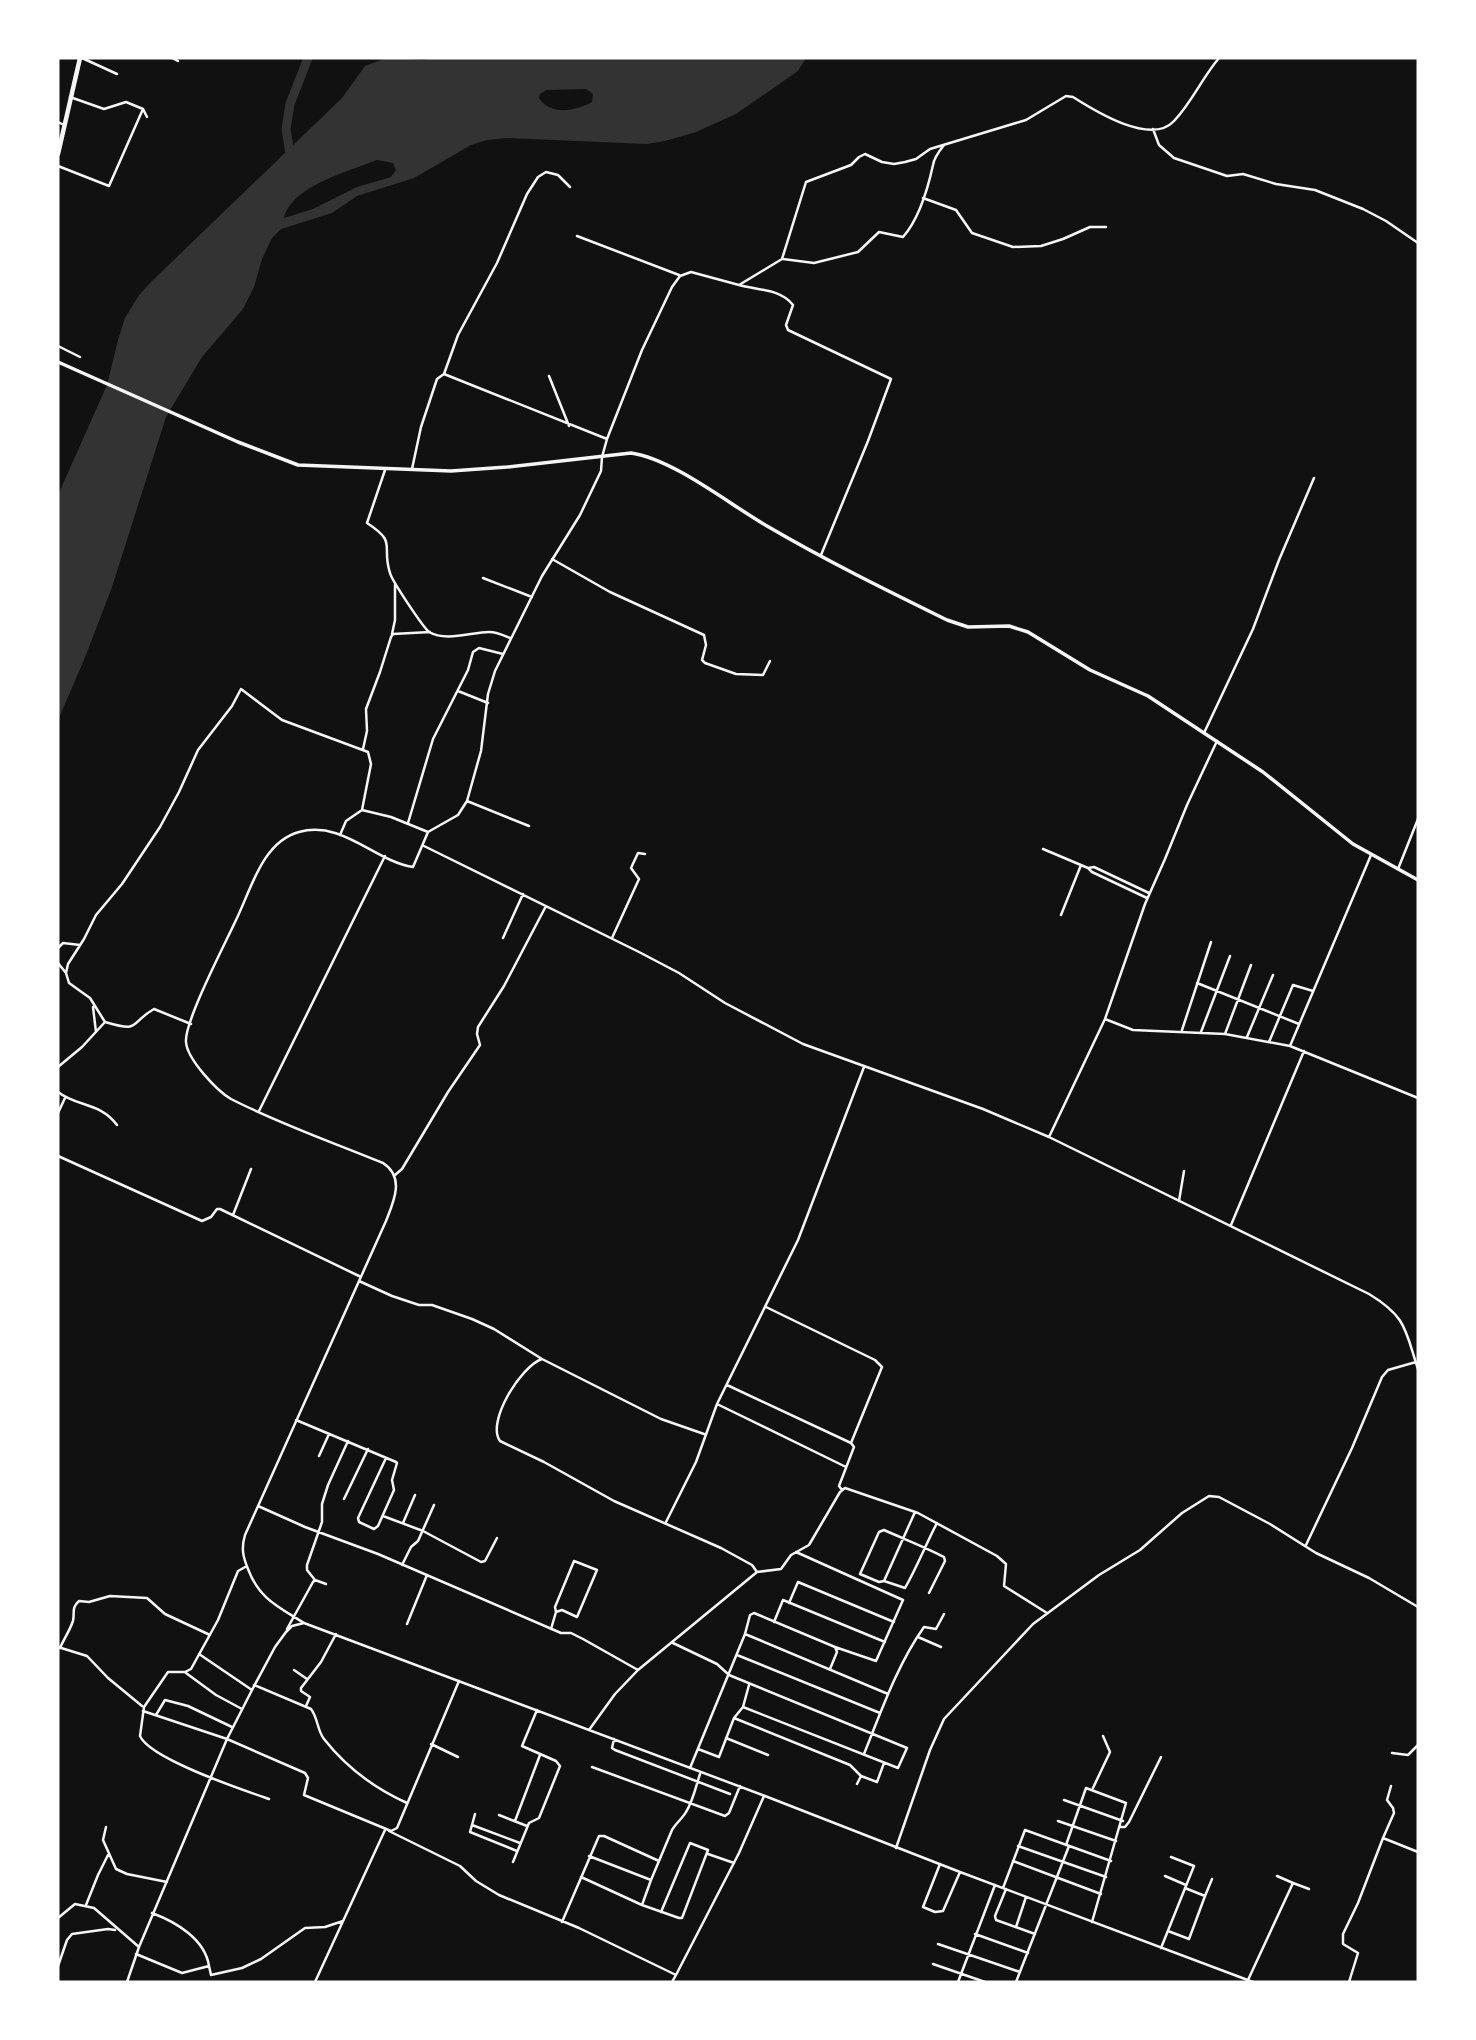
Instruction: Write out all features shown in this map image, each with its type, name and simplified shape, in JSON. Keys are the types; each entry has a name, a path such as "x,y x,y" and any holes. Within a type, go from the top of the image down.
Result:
{"main road":[{"path":"58,154 81,58"}],"street":[{"path":"81,58 117,74"},
{"path":"172,58 178,61"},
{"path":"782,259 803,187 808,180 833,174 864,155 894,164 916,159 926,151 1026,120 1066,96 1073,97 1111,119 1153,130 1167,128 1219,58"},
{"path":"71,97 104,108 123,102 143,108 148,117"},
{"path":"58,166 110,186 143,108"},
{"path":"58,122 64,125"},
{"path":"1153,130 1159,145 1174,158 1227,176 1243,174 1276,184 1315,190 1375,215 1418,243"},
{"path":"739,285 782,259 814,263 861,250 879,232 903,237 914,222 932,174 933,163 944,145"},
{"path":"411,471 415,448 437,379 444,374 458,335 497,263 534,182 542,174 555,173 570,187"},
{"path":"922,198 956,210 972,233 1013,247 1041,246 1090,227 1105,227"},
{"path":"577,236 680,276 694,272 787,298 793,306 786,326 788,330 891,379 821,555"},
{"path":"680,276 666,298 642,350 607,439 601,471 585,506 552,559 491,683 481,751 467,801 458,815 428,832 413,867 325,831 297,833 270,850 219,957 191,1024 186,1042 195,1062 221,1091 259,1111 383,1163 395,1175 393,1203 242,1545 247,1566 261,1594 304,1623 1253,1982"},
{"path":"58,346 80,357"},
{"path":"58,362 289,462 411,471 486,469 631,453 647,456 821,555 957,624 973,628 1009,626 1028,632 1090,670 1148,696 1263,772 1353,844 1418,880"},
{"path":"444,374 607,439"},
{"path":"549,376 569,426"},
{"path":"385,470 367,523 385,538 388,545 389,571 395,584 430,632"},
{"path":"1204,733 1254,629 1279,559 1314,478"},
{"path":"552,559 610,592 704,635 706,645 702,660 705,663 744,676 764,674 770,661"},
{"path":"483,578 532,597"},
{"path":"362,749 367,731 366,709 395,620 395,584"},
{"path":"392,634 430,632 467,636 496,633 511,639"},
{"path":"408,823 433,739 458,691 474,649 481,648 504,654"},
{"path":"66,973 68,964 96,915 122,884 160,827 198,750 232,706 241,689 282,720 362,749 370,756 371,764 362,810 346,821 340,835"},
{"path":"458,691 488,703"},
{"path":"1049,1137 1105,1019 1147,898 1217,741"},
{"path":"467,801 530,826"},
{"path":"362,810 408,823 428,832"},
{"path":"1398,869 1418,819"},
{"path":"423,846 428,846 612,938 803,1044 983,1109 1049,1137 1384,1304 1402,1321 1418,1369"},
{"path":"1043,849 1147,898"},
{"path":"612,938 639,879 632,870 632,864 638,852 645,854"},
{"path":"1290,1046 1371,855"},
{"path":"259,1111 385,856"},
{"path":"1061,915 1081,865"},
{"path":"1088,868 1094,867 1150,893"},
{"path":"503,938 523,894"},
{"path":"395,1175 402,1169 447,1092 480,1045 478,1027 504,986 546,906"},
{"path":"1182,1030 1211,942"},
{"path":"58,948 63,943 80,945"},
{"path":"1201,1032 1230,956"},
{"path":"58,962 69,983 90,998 96,1032"},
{"path":"1224,1034 1251,965"},
{"path":"1247,1037 1273,975"},
{"path":"1197,983 1299,1024"},
{"path":"1269,1042 1293,985 1313,991"},
{"path":"93,1006 105,1022 127,1028 136,1026 154,1009 191,1024"},
{"path":"1105,1019 1133,1030 1182,1030 1224,1034 1290,1046 1418,1098"},
{"path":"58,1067 105,1022"},
{"path":"1231,1226 1304,1051"},
{"path":"666,1522 696,1462 704,1434 726,1384 766,1307 810,1210 864,1067"},
{"path":"58,1092 65,1098 106,1112 117,1125"},
{"path":"58,1113 65,1098"},
{"path":"58,1156 202,1221 211,1217 217,1209 233,1215 360,1278 392,1297 419,1305 432,1304 472,1319 494,1329 542,1359 661,1419 704,1434"},
{"path":"233,1215 251,1169"},
{"path":"1178,1201 1184,1171"},
{"path":"766,1307 876,1360 882,1367 851,1443"},
{"path":"542,1359 525,1369 508,1394 496,1429 498,1438 614,1501 666,1522 744,1560 757,1572"},
{"path":"1306,1545 1382,1377 1388,1370 1416,1360"},
{"path":"726,1384 851,1443 854,1447 839,1486 842,1490"},
{"path":"717,1404 846,1467"},
{"path":"296,1420 368,1449 386,1458 397,1464 392,1481 394,1490 376,1529 358,1520 386,1458"},
{"path":"319,1456 329,1433"},
{"path":"326,1584 315,1580 306,1568 323,1518 322,1504 348,1441"},
{"path":"344,1499 368,1449"},
{"path":"589,1730 615,1694 638,1671 757,1572 781,1569 787,1559 809,1545 842,1490 850,1488 915,1512 1004,1562 1004,1586 1047,1613"},
{"path":"403,1523 415,1495"},
{"path":"896,1848 930,1749 944,1719 967,1697 1018,1637 1099,1575 1140,1550 1182,1513 1209,1496 1219,1497 1418,1607"},
{"path":"402,1565 423,1531 434,1505"},
{"path":"258,1506 551,1629 575,1635 638,1671"},
{"path":"884,1581 915,1512"},
{"path":"383,1516 423,1531 481,1562 485,1561 497,1538"},
{"path":"929,1592 945,1559 925,1548 884,1530 880,1530 860,1574 905,1588 925,1548 937,1523"},
{"path":"690,1768 752,1613 874,1662 885,1642 903,1600 796,1552"},
{"path":"551,1629 555,1607 574,1561 597,1570 577,1617 562,1611 556,1612"},
{"path":"247,1566 238,1571 222,1613 191,1668 185,1672 168,1672 143,1709 140,1737 145,1745 211,1779 269,1799"},
{"path":"407,1624 426,1575"},
{"path":"127,1982 152,1913 227,1739 251,1690 315,1580"},
{"path":"789,1603 798,1582 894,1622"},
{"path":"210,1635 165,1614 147,1598 110,1595 76,1603 72,1609 73,1621 59,1647 87,1657 143,1709 227,1739 308,1775 304,1795 437,1852 499,1895 676,1975"},
{"path":"774,1622 783,1600 885,1642"},
{"path":"864,1754 888,1694 917,1637 923,1627 936,1629 944,1614"},
{"path":"286,1632 292,1626 304,1623"},
{"path":"306,1706 310,1697 301,1689 321,1662 336,1634"},
{"path":"745,1634 888,1694"},
{"path":"917,1637 941,1647"},
{"path":"673,1643 717,1664 729,1675 749,1684 907,1748 898,1768 743,1707"},
{"path":"830,1668 837,1652 835,1647"},
{"path":"200,1654 251,1690"},
{"path":"737,1656 881,1714"},
{"path":"294,1670 307,1679"},
{"path":"185,1672 216,1695 242,1709"},
{"path":"387,1830 397,1828 459,1681"},
{"path":"698,1749 718,1757 734,1718 743,1707 749,1684"},
{"path":"254,1685 306,1706 315,1715 325,1740 338,1754 370,1784 407,1803"},
{"path":"156,1715 165,1700 196,1710 233,1727"},
{"path":"513,1862 527,1826 539,1818 561,1766 556,1761 527,1750 521,1744 537,1710"},
{"path":"734,1718 850,1765 861,1776 883,1785"},
{"path":"1093,1788 1110,1752 1103,1735"},
{"path":"726,1738 768,1755"},
{"path":"614,1739 612,1748 615,1750 730,1794"},
{"path":"431,1744 458,1757"},
{"path":"1392,1753 1408,1755 1418,1745"},
{"path":"515,1821 540,1755"},
{"path":"1121,1827 1125,1828 1129,1822 1161,1757"},
{"path":"877,1782 885,1762"},
{"path":"592,1767 726,1816 740,1786"},
{"path":"642,1905 676,1822 684,1816 690,1804 700,1773"},
{"path":"858,1784 861,1776"},
{"path":"1349,1982 1358,1953 1342,1944 1343,1934 1394,1813 1394,1808 1387,1800 1391,1786"},
{"path":"1016,1982 1063,1862 1084,1789 1093,1788 1126,1803 1092,1922"},
{"path":"672,1982 734,1864 765,1796"},
{"path":"1064,1800 1123,1821"},
{"path":"475,1814 470,1832 517,1851"},
{"path":"499,1815 527,1826"},
{"path":"1058,1821 1116,1841"},
{"path":"472,1825 520,1843"},
{"path":"106,1827 103,1838 114,1867 167,1882"},
{"path":"315,1982 387,1830"},
{"path":"1035,1934 995,1918 1023,1831 1111,1861"},
{"path":"562,1922 597,1838 604,1836 659,1861"},
{"path":"1383,1838 1418,1852"},
{"path":"581,1877 642,1905 661,1912 679,1918 683,1916 708,1850 690,1843 661,1912"},
{"path":"1018,1846 1106,1877"},
{"path":"708,1854 734,1864"},
{"path":"86,1906 108,1856"},
{"path":"589,1856 651,1880"},
{"path":"1161,1948 1194,1866 1171,1857"},
{"path":"1013,1861 1101,1894"},
{"path":"940,1864 923,1907 935,1912 943,1911 960,1872"},
{"path":"1165,1876 1205,1896"},
{"path":"1277,1876 1309,1889"},
{"path":"1168,1931 1189,1939 1212,1879"},
{"path":"1248,1980 1293,1883"},
{"path":"958,1982 995,1885"},
{"path":"1016,1927 1026,1897"},
{"path":"58,1918 75,1904 86,1906 97,1910 139,1947"},
{"path":"152,1913 173,1923 199,1942 206,1953 210,1974 214,1975 242,1968 261,1959 304,1928 325,1927 343,1921"},
{"path":"58,1966 67,1940 72,1934 108,1929 119,1931"},
{"path":"975,1934 1028,1952"},
{"path":"938,1944 1020,1972"},
{"path":"136,1954 182,1973 209,1966"},
{"path":"933,1964 985,1982"}],"shaded area":[{"path":"386,58 806,58 798,71 736,114 696,132 647,144 506,138 487,140 471,145 414,178 357,196 332,213 281,229 272,238 262,259 254,287 243,309 202,357 166,417 112,587 58,720 58,495 107,385 125,318 139,295 153,280 342,98 365,66","holes":["586,89 593,94 592,102 579,108 556,110 539,98 546,90","377,160 393,163 396,170 391,177 357,187 313,209 284,218 289,207 309,188"]}],"waterway":[{"path":"291,160 286,129 290,104 308,58"}]}
